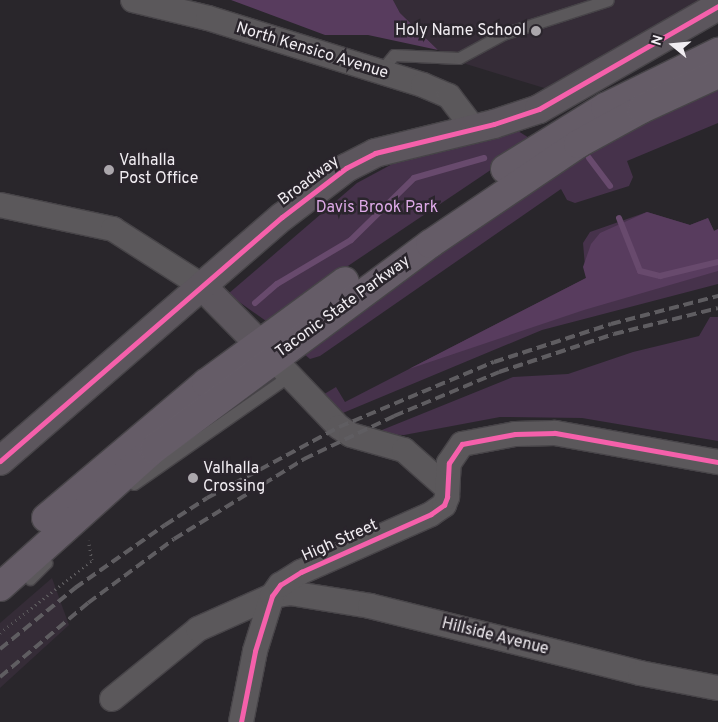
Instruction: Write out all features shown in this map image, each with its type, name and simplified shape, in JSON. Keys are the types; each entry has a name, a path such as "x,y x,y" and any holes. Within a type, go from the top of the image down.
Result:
{"highway":[{"name":"Taconic State Parkway","path":"0,561 117,455 274,359 537,147 619,99 718,52"},
{"name":"Taconic State Parkway","path":"0,588 125,472 430,244 556,158 642,108 718,74"}],"street":[{"name":"North Kensico Avenue","path":"133,0 208,18 380,72 449,96 474,129"},
{"name":"Broadway","path":"6,449 346,168 375,153 517,117 558,100 715,4"},
{"path":"0,205 113,229 202,286 338,427 351,435 404,450 447,488"},
{"name":"High Street","path":"241,722 255,651 272,596 280,585 301,572 431,514 444,505 449,463 462,444 515,434 555,433 718,462"},
{"name":"Hillside Avenue","path":"272,596 290,593 370,606 640,673 718,688"},
{"path":"112,699 198,629 272,596"}],"lane":[{"path":"380,72 394,55 459,58 503,34 608,0"},
{"path":"85,528 274,359"},
{"path":"30,580 56,554"}],"path":[{"path":"0,633 92,560 85,528"}],"shaded area":[{"path":"231,0 393,0 400,13 438,50 368,35 325,35"},
{"name":"Holy Name School","path":"393,0 706,0 554,91 466,64 438,50 400,13"},
{"path":"647,212 690,225 708,218 714,231 718,229 718,271 584,310 409,369 586,278 583,267 591,244 600,233"},
{"path":"52,578 69,625 0,688 0,623"}],"green space":[{"path":"718,89 718,123 627,161 633,177 629,186 575,203 567,200 561,189 320,356 310,359 304,354 491,216 643,120"},
{"name":"Davis Brook Park","path":"518,131 534,141 266,321 228,294 357,183 396,162"},
{"path":"647,212 690,225 708,218 714,231 718,229 718,284 542,330 338,415 321,396 336,387 345,402 586,278 583,243 590,232"},
{"path":"710,317 718,317 718,441 582,418 500,417 404,435 372,434 513,377 568,374 633,352 699,336"}],"waterway":[{"path":"255,303 277,284 351,240 414,178 484,158"},
{"path":"589,158 610,186"},
{"path":"619,218 640,271 660,276 718,262"}],"railway":[{"path":"0,649 75,588 165,525 207,498 339,427 494,362 611,324 718,296"},
{"path":"0,677 88,603 174,539 304,459 394,416 499,372 614,334 718,308"}],"cycle path":[{"path":"0,461 282,217 346,168 375,153 494,124 539,109 718,6"},
{"path":"241,722 255,651 272,596 280,585 301,572 431,514 444,505 447,497 449,463 462,444 515,434 555,433 718,462"}],"place":[{"name":"Holy Name School","path":"536,31"},
{"name":"Valhalla Post Office","path":"109,170"},
{"name":"Valhalla Crossing","path":"193,478"}]}
